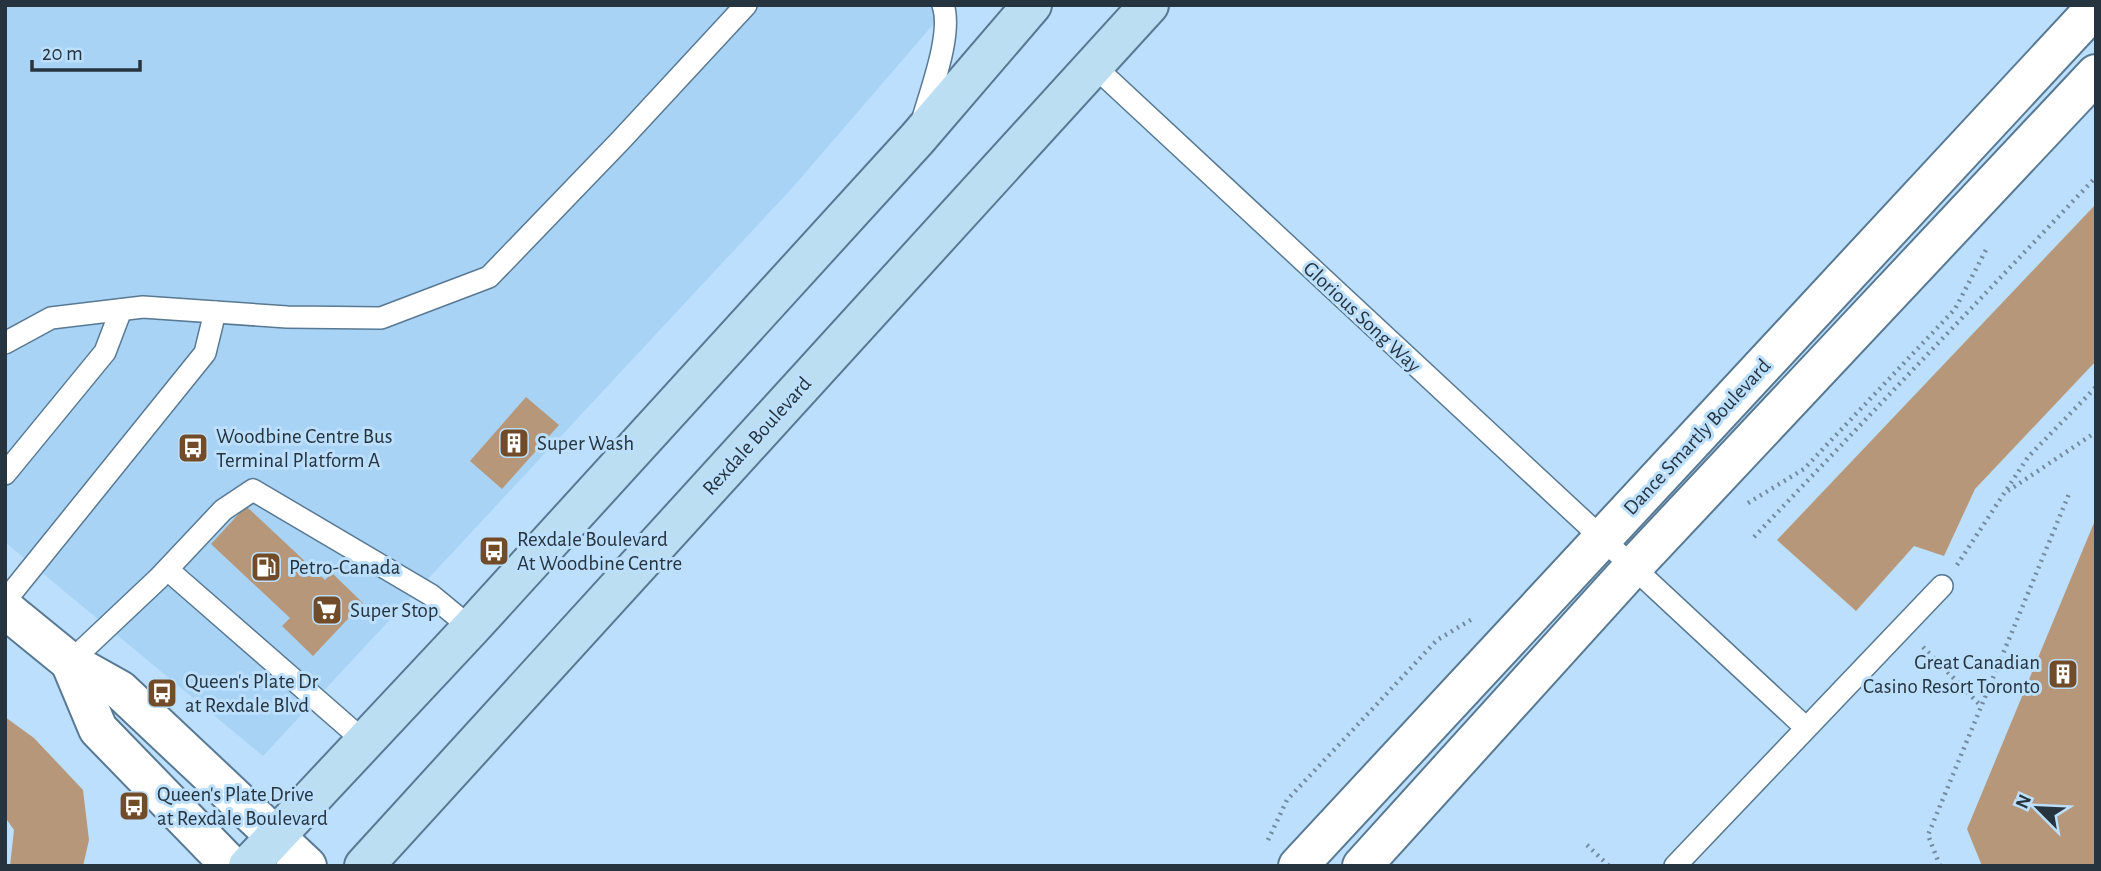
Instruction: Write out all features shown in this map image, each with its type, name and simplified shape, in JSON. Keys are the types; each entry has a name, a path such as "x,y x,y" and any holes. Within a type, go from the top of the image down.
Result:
{"main road":[{"path":"248,866 471,628 917,139 1032,5"},
{"name":"Rexdale Boulevard","path":"364,866 1149,5"}],"street":[{"name":"Dance Smartly Boulevard","path":"1298,866 2096,7"},
{"name":"Dance Smartly Boulevard","path":"1362,866 1632,568 2096,74"},
{"path":"5,609 70,662 120,690 307,866"},
{"path":"70,662 98,729 231,866"}],"lane":[{"path":"5,343 51,318 143,307 381,318 489,277 746,5"},
{"path":"917,139 941,49 946,15 943,5"},
{"name":"Glorious Song Way","path":"1094,66 1805,727"},
{"path":"5,474 105,352 121,310"},
{"path":"5,601 205,353 215,312"},
{"path":"70,662 167,570 223,510 253,490 431,596 471,628"},
{"path":"167,570 365,741"},
{"path":"1675,866 1942,586"}],"path":[{"path":"1754,537 2096,177"},
{"path":"1745,505 1804,469 1955,309 1990,242"},
{"path":"1942,586 2028,457 2096,387"},
{"path":"2004,493 2096,432"},
{"path":"1940,866 1928,835 2069,494"},
{"path":"1266,844 1287,800 1437,640 1479,615"},
{"path":"1945,671 1981,706"},
{"path":"1587,845 1609,866"}],"shaded area":[{"path":"5,5 950,5 793,187 263,756 5,542"}],"building":[{"path":"2096,204 2096,361 1975,489 1944,556 1914,546 1856,611 1777,540"},
{"name":"Super Wash","path":"526,397 559,425 502,489 470,461"},
{"path":"246,506 325,580 332,573 363,603 313,656 282,626 290,618 211,544"},
{"name":"Great Canadian Casino Resort Toronto","path":"2096,518 2096,866 1982,866 1967,829"},
{"path":"5,717 34,738 83,790 89,840 83,866 10,866 14,830 5,817"}],"place":[{"name":"Super Wash","path":"514,443"},
{"name":"Woodbine Centre Bus Terminal Platform A","path":"193,448"},
{"name":"Rexdale Boulevard At Woodbine Centre","path":"494,551"},
{"name":"Petro-Canada","path":"266,567"},
{"name":"Super Stop","path":"327,610"},
{"name":"Great Canadian Casino Resort Toronto","path":"2063,674"},
{"name":"Queen's Plate Dr at Rexdale Blvd","path":"162,693"},
{"name":"Queen's Plate Drive at Rexdale Boulevard","path":"134,806"}]}
